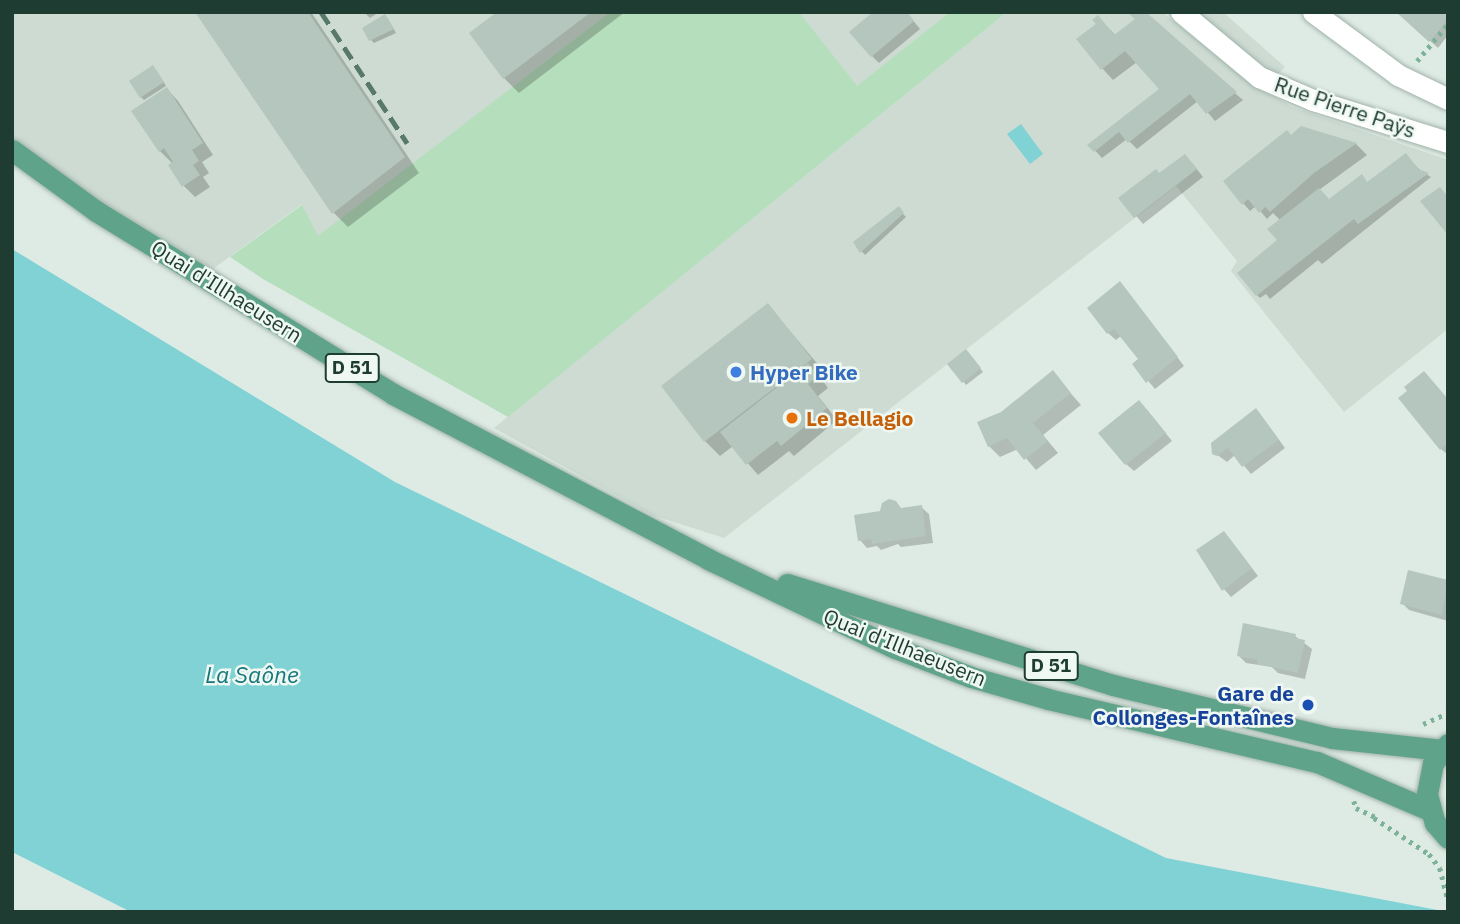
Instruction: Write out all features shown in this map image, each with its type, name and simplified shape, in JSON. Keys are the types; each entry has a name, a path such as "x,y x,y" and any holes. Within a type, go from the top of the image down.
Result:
{"main road":[{"name":"Quai d'Illhaeusern","path":"12,150 96,211 393,394 512,459 708,559 895,648 971,677 1317,762 1430,810"},
{"name":"Quai d'Illhaeusern","path":"708,559 1113,685 1332,738 1445,747"},
{"path":"1445,747 1428,778 1430,810 1435,823 1448,838"}],"street":[{"name":"Rue Pierre Paÿs","path":"1181,12 1259,77 1313,100 1448,142"},
{"path":"1313,12 1403,78 1448,99"}],"path":[{"path":"1403,78 1448,24"},
{"path":"1374,818 1429,854 1440,868 1448,900"}],"shaded area":[{"path":"12,12 610,12 318,237 301,205 210,271 73,187 12,139"},
{"path":"799,12 950,12 857,87"},
{"path":"1007,12 1162,12 1248,81 1292,107 1448,160 1448,329 1344,412 1231,271 1237,261 1176,186 724,538 652,515 494,428"},
{"path":"1197,12 1223,12 1285,67 1276,76"}],"green space":[{"path":"610,12 799,12 857,86 950,12 1007,12 508,417 263,279 230,257 302,205 318,236"}],"water":[{"path":"1021,124 1043,154 1030,164 1007,134"},
{"name":"La Saône","path":"12,249 395,482 1166,858 1448,912 131,912 12,852"}],"building":[{"path":"195,12 308,12 405,157 332,214"},
{"path":"497,12 591,12 503,79 469,33"},
{"path":"873,12 907,12 914,21 871,57 849,32"},
{"path":"1127,12 1147,13 1237,92 1206,114 1190,94 1128,143 1119,132 1094,152 1087,145 1159,89 1125,51 1101,70 1076,39 1096,24 1092,20 1098,15 1114,35 1135,19"},
{"path":"1396,12 1444,12 1448,19 1429,42"},
{"path":"385,14 394,29 369,41 362,28"},
{"path":"153,65 164,82 140,98 129,81"},
{"path":"167,87 203,143 192,150 199,161 193,165 200,175 182,187 168,165 173,162 164,148 159,152 131,111"},
{"path":"1301,126 1357,143 1314,173 1270,212 1265,207 1259,213 1248,199 1242,205 1223,181 1287,130 1291,135"},
{"path":"1406,153 1418,169 1429,173 1358,224 1354,219 1256,296 1237,273 1277,240 1267,229 1319,188 1329,199 1362,174 1367,182"},
{"path":"1185,154 1197,169 1134,218 1118,198 1156,169 1159,173"},
{"path":"1440,187 1448,197 1448,235 1420,201"},
{"path":"899,206 904,213 860,253 853,242"},
{"path":"1120,281 1178,357 1146,383 1132,364 1138,359 1114,329 1107,334 1087,308"},
{"name":"Hyper Bike","path":"768,303 812,359 704,442 661,386"},
{"path":"966,349 981,368 962,383 947,364"},
{"path":"808,363 818,376 808,384 827,408 781,446 777,441 746,465 720,432"},
{"path":"1053,370 1071,393 1033,423 1048,441 1024,460 1007,438 988,447 977,422 1001,412"},
{"path":"1424,371 1448,399 1448,443 1440,450 1398,398 1407,391 1404,387"},
{"path":"1139,400 1166,433 1125,465 1098,433"},
{"path":"1256,408 1279,440 1242,467 1228,448 1217,456 1212,454 1211,443"},
{"path":"889,499 896,501 901,508 922,505 926,536 872,544 871,539 858,541 854,515 880,511 882,503"},
{"path":"1224,531 1252,568 1222,591 1196,550"},
{"path":"1408,570 1448,580 1442,615 1400,604"},
{"path":"1243,623 1296,634 1295,638 1305,640 1298,673 1257,664 1258,660 1237,656"}],"railway":[{"path":"321,12 407,143"}],"place":[{"name":"Hyper Bike","path":"736,372"},
{"name":"Le Bellagio","path":"792,418"},
{"name":"Gare de Collonges-Fontaînes","path":"1308,705"}]}
